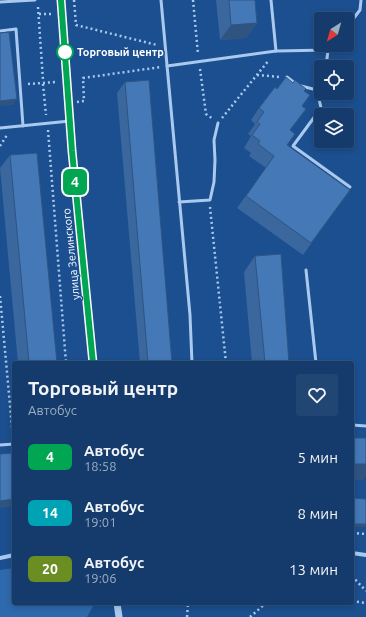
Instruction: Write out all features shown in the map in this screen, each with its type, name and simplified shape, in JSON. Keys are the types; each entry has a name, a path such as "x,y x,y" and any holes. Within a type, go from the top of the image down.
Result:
{"street":[{"name":"улица Зелинского","path":"61,0 70,121 93,361"},
{"path":"354,553 366,555"},
{"path":"0,558 12,555"},
{"path":"117,605 119,617"}],"lane":[{"path":"0,2 36,0"},
{"path":"161,0 180,202 192,361"},
{"path":"271,0 276,51"},
{"path":"354,18 360,10 361,0"},
{"path":"0,31 16,30 22,126"},
{"path":"167,66 276,51 314,50"},
{"path":"287,77 299,86 314,89"},
{"path":"319,100 321,108 293,146 350,187"},
{"path":"0,128 70,121"},
{"path":"180,202 210,200 214,182 214,140 218,123"},
{"path":"306,270 316,361"},
{"path":"354,425 366,426"},
{"path":"0,445 12,444"}],"path":[{"path":"36,0 39,14 43,80"},
{"path":"74,0 76,25 166,47"},
{"path":"193,0 198,61 206,114 218,123 276,51"},
{"path":"39,14 51,13 52,20"},
{"path":"76,102 84,101 82,78 167,66"},
{"path":"256,75 287,77"},
{"path":"27,84 56,82 56,89"},
{"path":"44,84 66,361"},
{"path":"210,200 226,361"},
{"path":"0,296 12,423"},
{"path":"354,533 366,534"},
{"path":"354,578 366,591"},
{"path":"354,601 366,603"},
{"path":"187,617 188,605"},
{"path":"250,617 264,605"}],"shaded area":[{"path":"12,568 12,605 94,605 87,617 0,617 0,570"}],"building":[{"path":"229,0 255,0 257,23 231,25"},
{"path":"9,32 17,99 0,101 0,33"},
{"path":"286,77 293,83 295,80 306,89 304,91 310,95 302,106 306,109 290,130 295,134 287,145 350,190 311,243 246,196 274,156 258,144 260,141 252,135 260,124 257,122 264,112 259,108 275,87 277,89"},
{"path":"149,80 172,361 148,361 125,82"},
{"path":"37,153 57,361 29,361 10,155"},
{"path":"281,254 289,361 265,361 255,256"},
{"path":"354,438 366,438 366,464 354,464"},
{"path":"12,453 12,499 0,501 0,454"},
{"path":"354,498 366,499 366,524 354,524"}],"bus line":[{"name":"4","path":"61,0 72,151 93,361"}],"place":[{"name":"Торговый центр","path":"65,52"}]}
